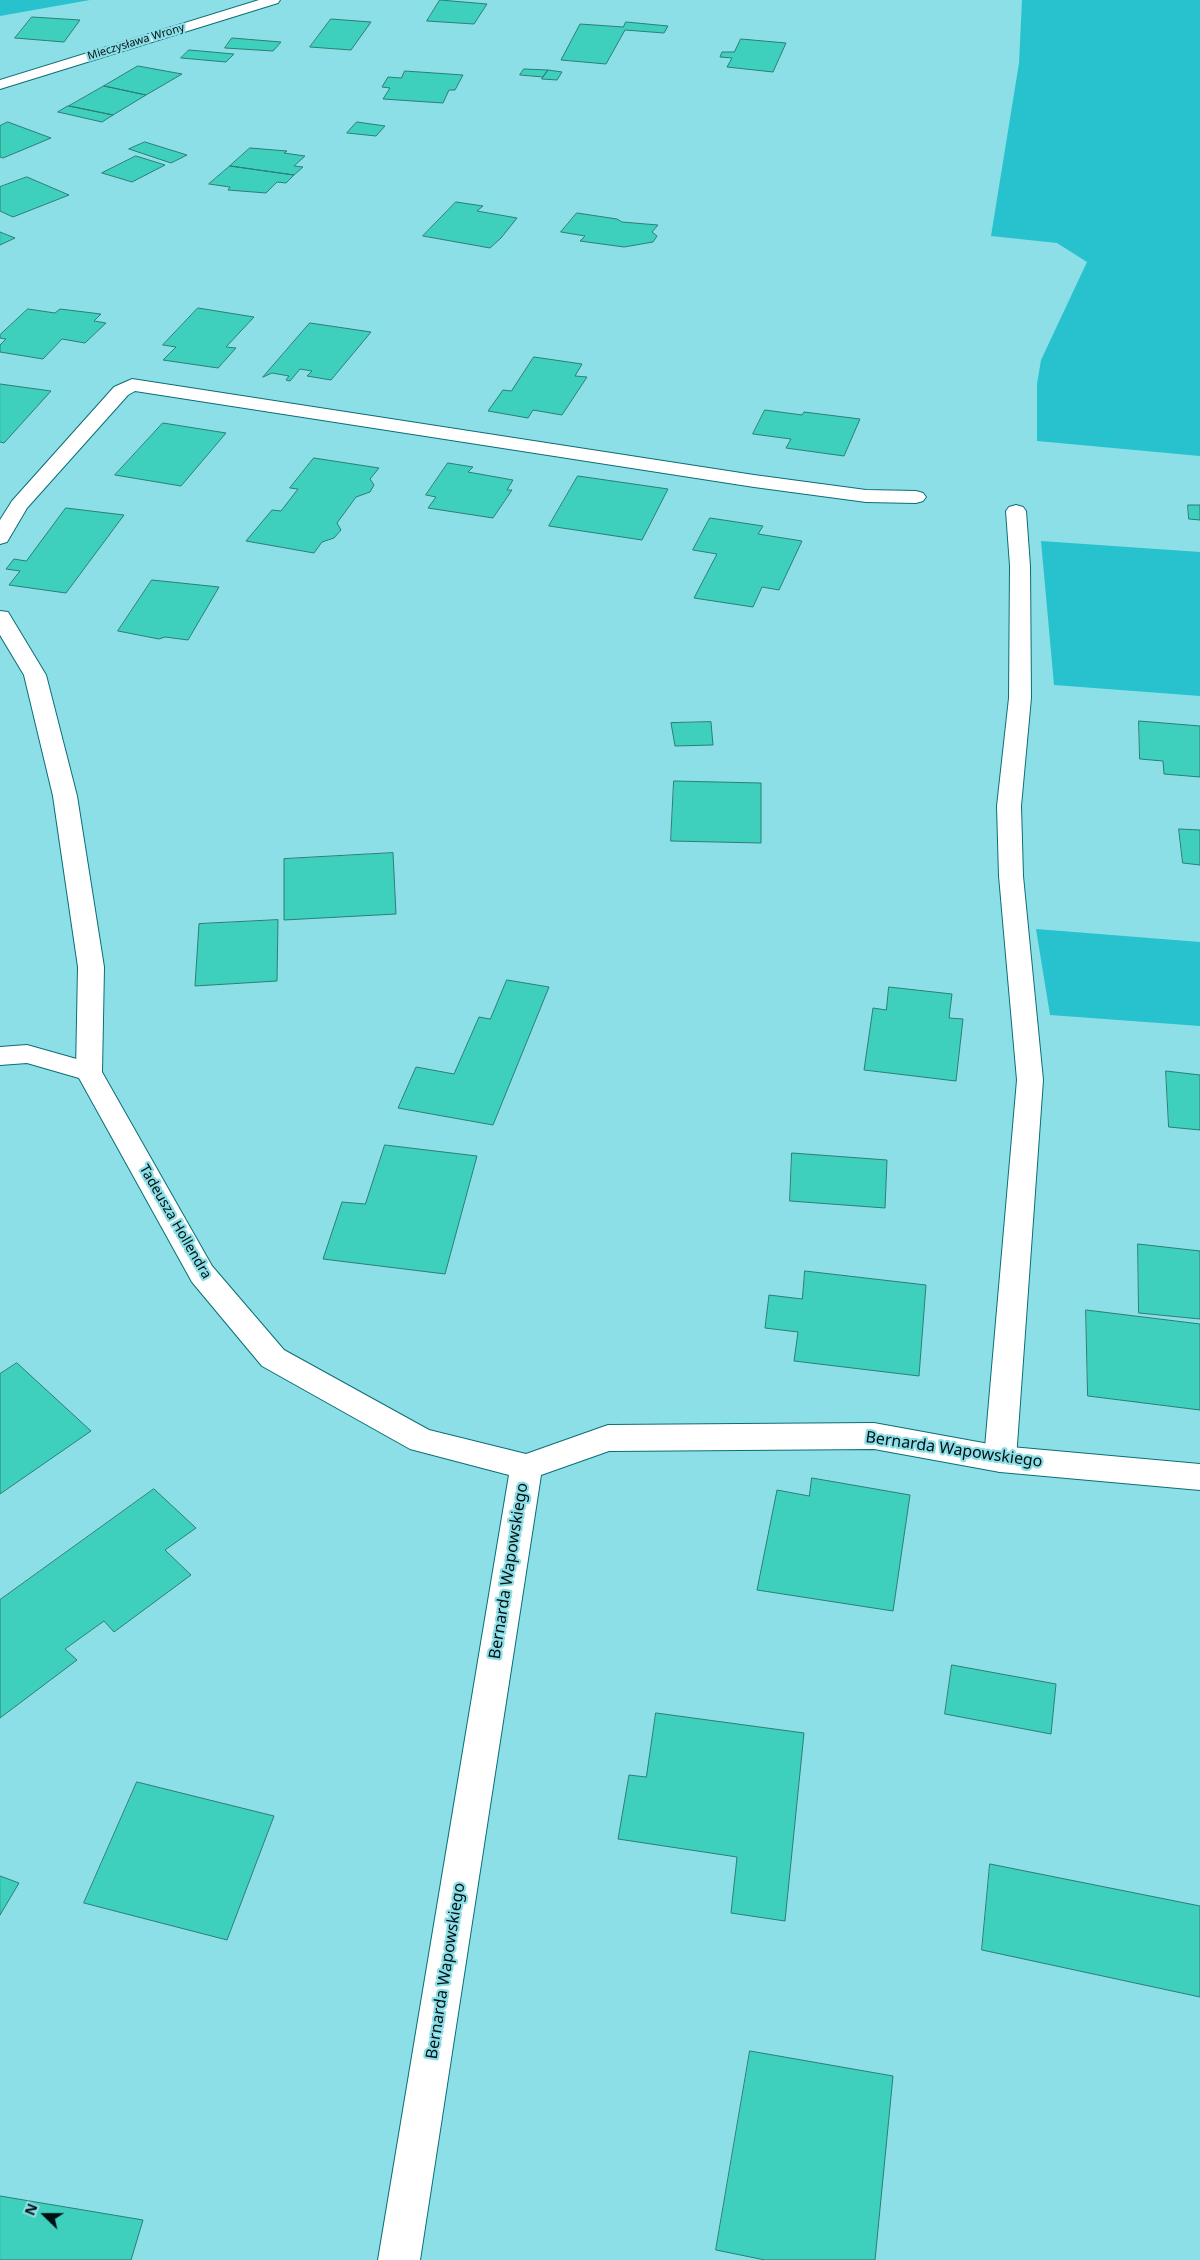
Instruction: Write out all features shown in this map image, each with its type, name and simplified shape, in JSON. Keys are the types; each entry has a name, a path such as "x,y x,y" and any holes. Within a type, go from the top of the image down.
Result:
{"street":[{"name":"Mieczysława Wrony","path":"0,85 273,0"},
{"path":"0,538 19,505 121,391 132,385 763,482 866,496 916,497"},
{"path":"1000,1459 1030,1080 1010,866 1009,806 1020,698 1020,566 1016,511"},
{"path":"0,616 35,675 65,796 91,967 89,1072 27,1054 0,1056"},
{"name":"Tadeusza Hollendra","path":"89,1072 202,1274 273,1358 421,1440 526,1468"},
{"name":"Bernarda Wapowskiego","path":"399,2260 526,1468 608,1438 874,1436 1000,1459 1200,1477"}],"shaded area":[{"path":"0,0 90,0 0,16"},
{"path":"1022,0 1200,0 1200,456 1037,441 1037,384 1041,360 1087,262 1057,243 991,236 1019,63"},
{"path":"1041,541 1200,552 1200,696 1054,685"},
{"path":"1036,929 1200,942 1200,1026 1050,1015"}],"building":[{"path":"440,0 487,4 474,24 427,21"},
{"path":"32,17 80,20 64,42 15,38"},
{"path":"331,19 371,22 351,50 310,47"},
{"path":"626,22 668,26 664,33 625,30 606,64 561,60 580,24 623,27"},
{"path":"232,38 281,42 273,51 225,48"},
{"path":"741,39 786,43 773,72 727,67 732,58 720,57 722,52 734,52"},
{"path":"189,50 234,54 226,62 181,58"},
{"path":"138,66 182,74 146,95 104,86"},
{"path":"524,69 548,70 543,77 520,75"},
{"path":"548,70 562,72 557,80 542,79"},
{"path":"405,71 463,75 455,90 449,90 443,103 383,99 390,88 382,87 388,77 401,78"},
{"path":"104,86 146,95 113,115 69,106"},
{"path":"68,106 113,115 102,122 58,112"},
{"path":"8,122 51,138 3,158 0,157 0,126"},
{"path":"357,122 385,126 376,136 347,133"},
{"path":"145,142 187,155 171,163 129,149"},
{"path":"250,148 287,151 284,153 305,156 294,166 303,167 294,175 230,166"},
{"path":"136,156 165,165 132,182 102,173"},
{"path":"230,166 294,175 286,183 277,182 266,193 228,190 230,187 209,184"},
{"path":"27,177 69,195 13,217 0,211 0,187"},
{"path":"456,202 483,206 477,211 517,218 490,248 423,236"},
{"path":"577,213 617,219 622,222 658,225 652,232 657,236 653,242 624,247 580,241 585,236 561,232"},
{"path":"0,232 15,238 0,245"},
{"path":"198,308 254,317 226,347 236,348 218,368 163,360 176,347 163,345"},
{"path":"28,309 55,313 60,309 101,314 94,321 106,323 85,343 62,339 43,359 0,352 0,345 6,339 0,338 0,335"},
{"path":"310,323 371,332 331,380 307,376 312,371 300,369 290,381 286,380 289,376 272,373 263,377"},
{"path":"534,357 582,364 575,376 587,377 562,415 533,410 528,418 488,411 503,390 511,391"},
{"path":"0,384 51,391 4,443 0,442"},
{"path":"765,410 802,415 804,412 860,419 844,456 786,448 791,439 753,434"},
{"path":"163,423 226,433 181,486 115,475"},
{"path":"314,458 379,468 370,479 374,485 370,492 356,497 337,523 341,530 334,538 322,542 314,553 246,541 272,510 281,511 298,489 290,488"},
{"path":"448,463 473,467 468,472 513,480 507,490 512,490 493,518 428,508 436,497 426,495"},
{"path":"578,476 668,489 642,540 549,526"},
{"path":"1188,505 1200,505 1200,520 1189,519"},
{"path":"66,508 124,515 66,593 9,585 20,571 6,569 14,559 26,561"},
{"path":"710,518 763,526 758,534 802,541 779,590 762,587 753,607 694,598 717,554 693,550"},
{"path":"152,580 219,587 188,640 165,637 159,639 118,631"},
{"path":"1139,721 1200,726 1200,777 1164,774 1163,761 1140,759"},
{"path":"711,722 713,745 675,746 671,723"},
{"path":"674,781 761,783 761,843 671,841"},
{"path":"1179,829 1200,830 1200,865 1183,863"},
{"path":"393,853 396,914 284,920 284,859"},
{"path":"278,920 277,981 195,986 199,924"},
{"path":"507,980 549,987 493,1125 398,1108 416,1067 454,1074 479,1017 490,1019"},
{"path":"889,987 952,994 949,1018 963,1019 956,1081 864,1070 873,1008 886,1010"},
{"path":"1166,1071 1200,1075 1200,1130 1169,1127"},
{"path":"385,1145 477,1156 445,1274 323,1259 342,1202 365,1204"},
{"path":"792,1153 887,1160 885,1208 790,1201"},
{"path":"1138,1244 1200,1251 1200,1319 1139,1313"},
{"path":"805,1271 926,1285 919,1376 794,1361 798,1332 765,1328 769,1295 802,1299"},
{"path":"1086,1310 1200,1324 1200,1410 1088,1396"},
{"path":"17,1363 91,1431 0,1494 0,1374"},
{"path":"812,1478 910,1495 893,1611 757,1590 777,1490 809,1496"},
{"path":"154,1489 196,1528 165,1550 191,1575 114,1632 104,1621 65,1649 77,1660 0,1718 0,1600"},
{"path":"952,1665 1056,1684 1051,1734 945,1714"},
{"path":"656,1713 804,1733 785,1921 731,1913 737,1857 618,1839 629,1775 646,1777"},
{"path":"137,1782 274,1816 227,1940 84,1903"},
{"path":"990,1864 1200,1906 1200,1997 982,1950"},
{"path":"0,1876 19,1883 0,1915"},
{"path":"750,2051 893,2076 875,2260 765,2260 716,2250"},
{"path":"0,2196 143,2220 131,2260 0,2260"}]}
